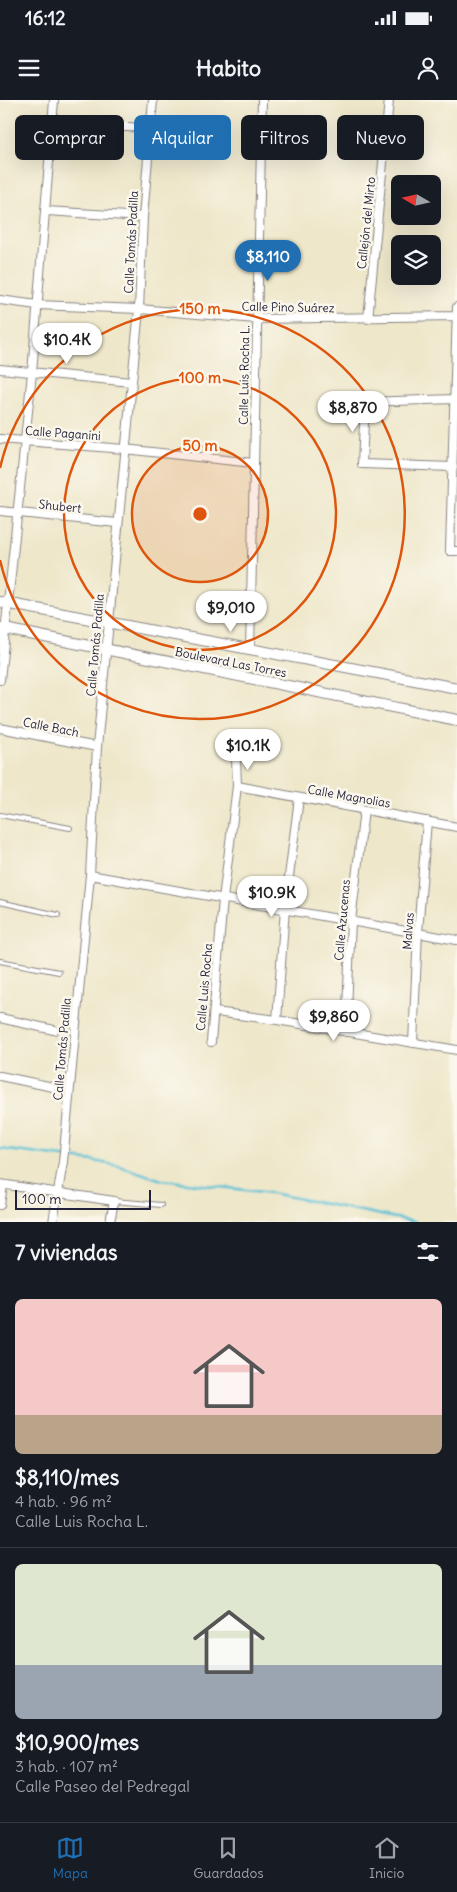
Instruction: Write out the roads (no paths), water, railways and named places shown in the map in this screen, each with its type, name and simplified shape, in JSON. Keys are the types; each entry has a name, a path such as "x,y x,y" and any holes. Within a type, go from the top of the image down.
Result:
{"street":[{"path":"53,115 54,100"},
{"name":"Calle Tomás Padilla","path":"151,115 152,100"},
{"name":"Calle Luis Rocha L.","path":"250,650 262,100"},
{"name":"Callejón del Mirto","path":"368,319 389,100"},
{"path":"0,680 4,602 25,441 50,160"},
{"name":"Calle Tomás Padilla","path":"53,1222 64,1153 90,876 96,747 107,651 124,449 139,309 147,160"},
{"path":"46,211 143,217"},
{"name":"Calle Pino Suárez","path":"0,300 256,319 368,319 456,316"},
{"path":"453,551 457,307"},
{"path":"0,369 131,382"},
{"path":"453,467 362,464 365,402 455,399"},
{"name":"Calle Paganini","path":"0,439 124,449 253,463"},
{"name":"Shubert","path":"0,511 117,524"},
{"name":"Boulevard Las Torres","path":"4,602 457,688"},
{"name":"Boulevard Las Torres","path":"2,628 107,651 457,720"},
{"name":"Calle Bach","path":"0,728 96,747"},
{"name":"Calle Luis Rocha","path":"210,1042 215,1012 223,898 237,786 236,758"},
{"name":"Calle Magnolias","path":"237,786 457,827"},
{"path":"277,1020 285,908 299,798"},
{"name":"Calle Azucenas","path":"346,1032 351,921 364,810"},
{"name":"Malvas","path":"413,1043 418,932 427,821"},
{"path":"90,876 285,908 457,940"},
{"path":"215,1012 277,1020 457,1050"},
{"path":"0,1018 54,1030"},
{"path":"0,1076 53,1087"},
{"path":"0,1205 2,1184 58,1192 114,1201 110,1222"}],"lane":[{"path":"0,815 70,828"},
{"path":"0,902 58,915"},
{"path":"0,960 59,972"},
{"path":"114,1201 161,1205"}],"waterway":[{"path":"0,1149 94,1161 119,1166 162,1180 271,1193 416,1222"}]}
